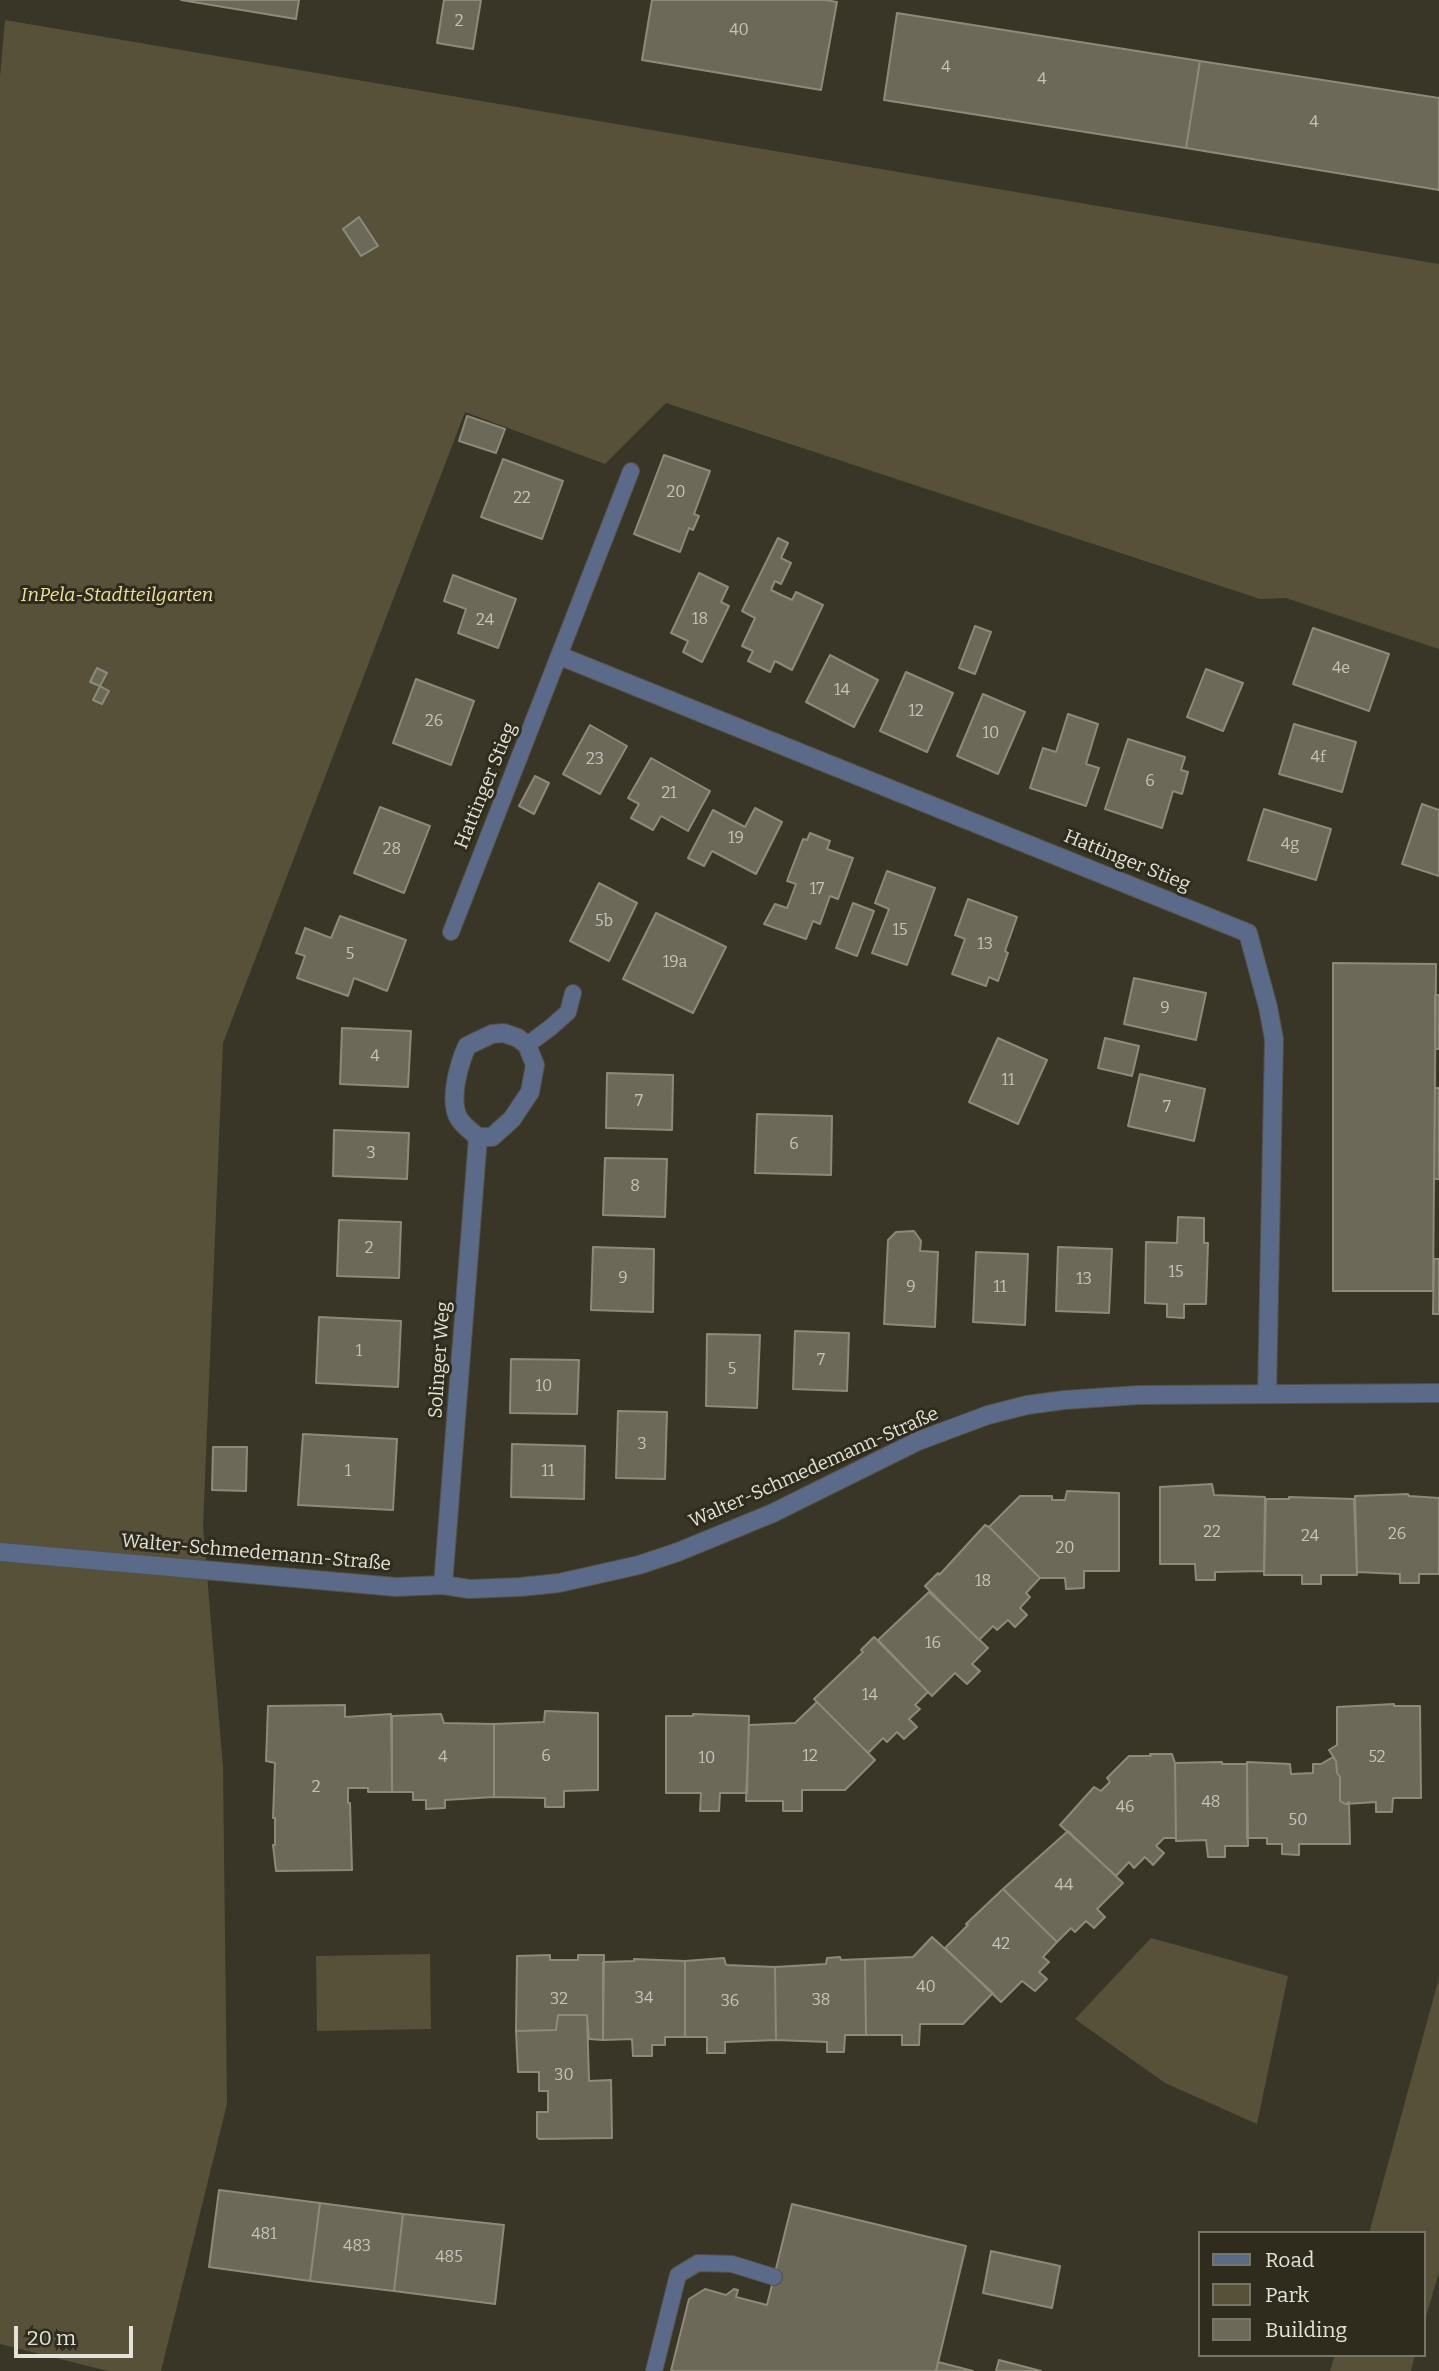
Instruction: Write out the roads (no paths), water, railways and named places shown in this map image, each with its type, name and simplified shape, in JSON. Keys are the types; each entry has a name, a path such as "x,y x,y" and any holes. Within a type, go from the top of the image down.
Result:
{"street":[{"name":"Hattinger Stieg","path":"560,656 1248,933 1268,1007 1273,1039 1267,1394"},
{"path":"504,1033 527,1045 535,1065 530,1092 512,1119 492,1137 478,1138 457,1116 455,1093 458,1074 467,1046 492,1034 504,1033"},
{"name":"Solinger Weg","path":"443,1585 478,1138"},
{"name":"Walter-Schmedemann-Straße","path":"0,1552 396,1587 443,1585 469,1589 559,1583 639,1565 688,1548 773,1513 918,1441 988,1415 1027,1405 1139,1395 1439,1393"}],"lane":[{"name":"Hattinger Stieg","path":"451,932 631,471"},
{"path":"527,1045 568,1012 573,993"},
{"path":"654,2371 678,2275 698,2263 732,2264 774,2277"}],"park label":[{"name":"InPela-Stadtteilgarten","path":"117,596"}]}
